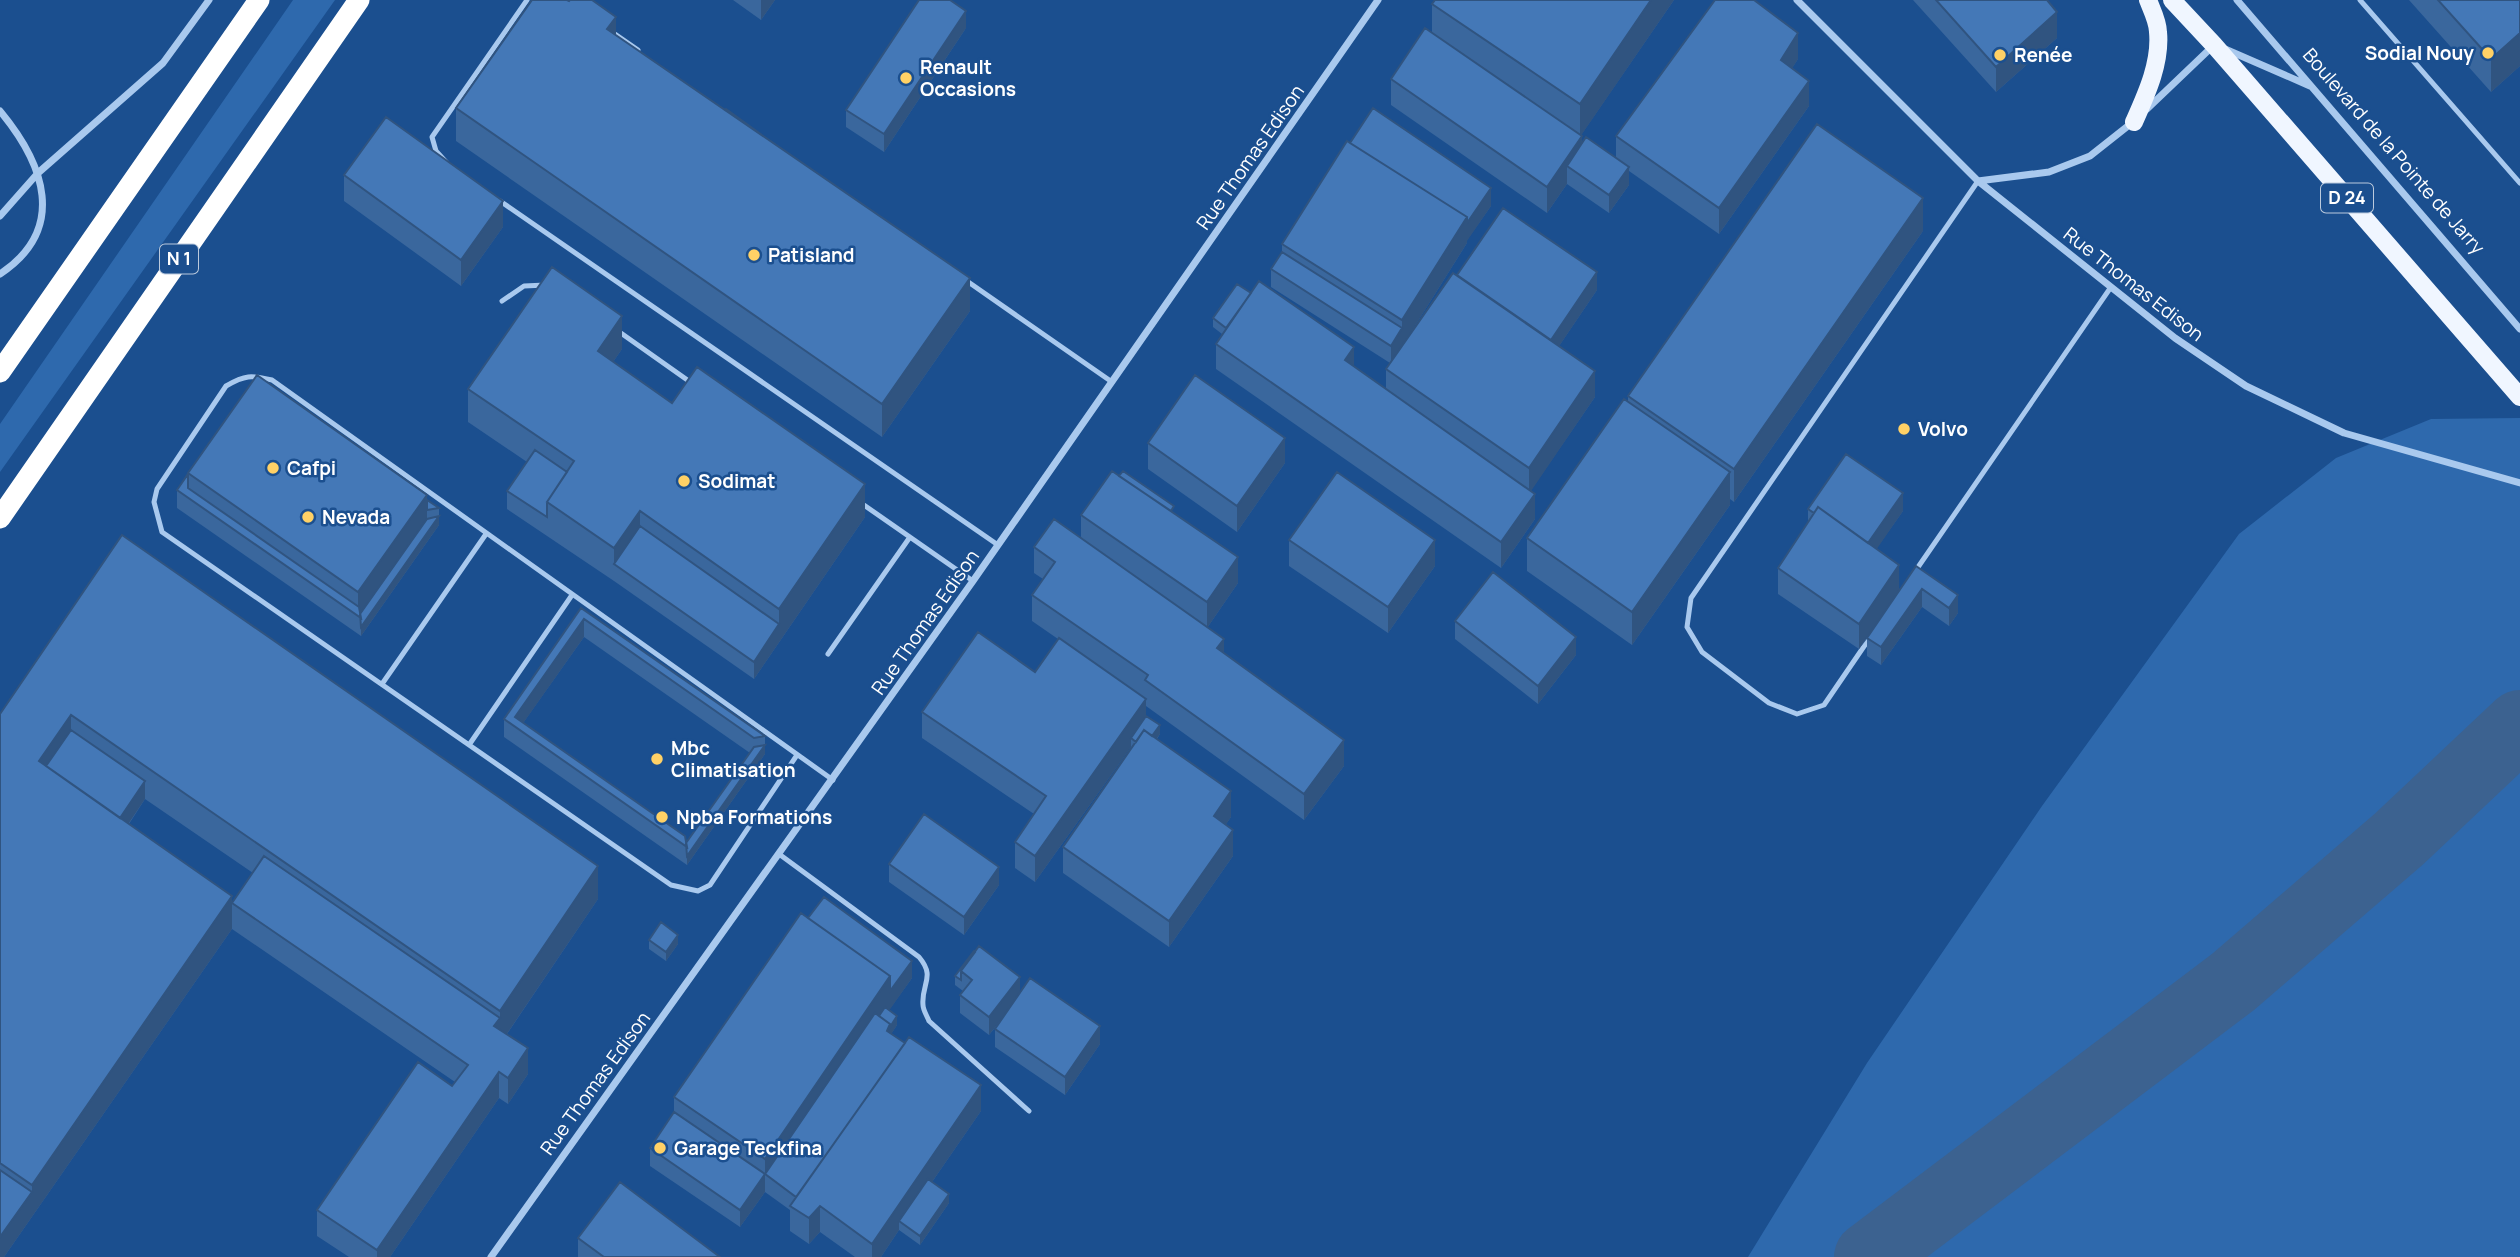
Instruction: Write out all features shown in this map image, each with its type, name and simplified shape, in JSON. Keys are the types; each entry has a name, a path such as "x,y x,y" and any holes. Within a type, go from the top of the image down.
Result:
{"highway":[{"path":"0,372 259,0"},
{"name":"N 1","path":"0,518 359,0"}],"main road":[{"path":"2134,122 2148,91 2155,62 2158,32 2148,0"},
{"name":"D 24","path":"2172,0 2214,44 2520,397"}],"street":[{"path":"0,216 38,173 163,63 209,0"},
{"name":"Rue Thomas Edison","path":"491,1257 833,780 1378,0"},
{"name":"Rue Thomas Edison","path":"1797,0 1978,181 2175,338 2258,392 2344,433 2520,483"},
{"name":"Boulevard de la Pointe de Jarry","path":"2237,0 2520,329"},
{"path":"1978,181 2049,172 2090,156 2134,122 2214,44 2312,87"},
{"path":"0,111 14,128 38,173 44,206 36,237 13,265 0,274"}],"lane":[{"path":"451,167 436,151 432,136 527,0"},
{"path":"2360,0 2520,183"},
{"path":"600,24 646,56"},
{"path":"1872,635 1824,705 1797,715 1769,703 1702,652 1687,627 1691,598 1978,181"},
{"path":"496,198 998,545"},
{"path":"953,271 1112,382"},
{"path":"502,301 524,286 553,285"},
{"path":"1907,583 2111,287"},
{"path":"608,324 698,387"},
{"path":"797,755 710,884 698,891 671,886 162,532 153,502 157,489 226,386 241,377 255,376 272,380 833,780"},
{"path":"854,497 973,581"},
{"path":"382,684 486,534"},
{"path":"828,654 910,537"},
{"path":"469,745 572,595"},
{"path":"779,854 919,957 927,966 928,978 923,1006 929,1021 1029,1111"}],"shaded area":[{"path":"293,0 335,0 0,472 0,424"},
{"path":"2520,418 2520,1257 1748,1257 1867,1063 2042,806 2239,534 2336,458 2431,419"}],"building":[{"name":"Patisland","path":"532,0 592,0 616,17 607,29 970,278 882,404 456,108"},
{"name":"Renault Occasions","path":"919,0 950,0 966,11 884,134 846,110"},
{"path":"1435,0 1651,0 1580,104 1432,4"},
{"path":"1715,0 1754,0 1798,33 1781,60 1809,81 1719,208 1616,136"},
{"path":"1936,0 2047,0 2057,12 1996,67"},
{"path":"2438,0 2520,0 2520,33 2491,59"},
{"path":"1425,28 1582,136 1547,187 1391,79"},
{"path":"1373,108 1491,188 1467,223 1467,217 1350,143"},
{"path":"726,109 762,135 725,110"},
{"path":"386,117 503,201 461,260 344,175"},
{"path":"1817,124 1923,198 1734,469 1628,396"},
{"path":"1586,137 1629,167 1609,195 1567,166"},
{"path":"1347,141 1467,217 1402,320 1282,244"},
{"path":"1503,208 1597,272 1551,340 1457,275"},
{"path":"1282,252 1402,328 1391,346 1271,269"},
{"name":"Sodimat","path":"552,267 622,316 598,351 672,403 697,367 865,484 779,609 640,511 614,548 547,502 574,461 468,389"},
{"path":"1453,273 1595,371 1529,468 1386,369"},
{"path":"1259,281 1354,347 1345,360 1535,494 1501,542 1216,344"},
{"path":"1237,284 1251,293 1226,328 1213,318"},
{"name":"Nevada","path":"257,375 427,495 358,592 188,473"},
{"path":"1195,375 1285,438 1237,506 1148,443"},
{"path":"1624,399 1730,472 1632,612 1527,538"},
{"path":"535,450 567,472 547,502 547,517 507,491"},
{"path":"1846,454 1903,493 1868,543 1818,507 1814,513 1808,509"},
{"path":"1112,471 1238,557 1207,602 1081,515"},
{"path":"1123,471 1174,506 1171,511 1119,476"},
{"path":"1337,472 1435,540 1388,607 1289,540"},
{"path":"188,474 188,488 359,607 361,618 177,490"},
{"path":"427,500 439,508 427,510"},
{"path":"1818,507 1899,565 1859,624 1778,568"},
{"path":"439,516 361,627 360,614 427,519"},
{"path":"1054,519 1224,639 1217,648 1344,740 1304,794 1145,680 1148,675 1032,595 1055,562 1034,547"},
{"path":"640,526 779,624 754,662 614,564"},
{"path":"122,535 598,866 500,1011 71,715 39,761 232,896 32,1185 0,1163 0,714"},
{"path":"1916,566 1958,595 1949,608 1922,589 1881,647 1867,638"},
{"path":"1493,572 1576,637 1538,686 1455,621"},
{"path":"581,608 765,736 754,738 584,619 515,717 685,836 687,847 504,719"},
{"path":"978,632 1035,672 1059,638 1146,699 1035,856 1015,842 1046,796 922,712"},
{"path":"1146,716 1160,725 1152,736 1144,730 1136,742 1131,738"},
{"path":"71,730 145,781 120,818 46,766"},
{"path":"1144,730 1231,791 1214,816 1233,830 1169,921 1063,847"},
{"path":"765,745 687,856 686,843 754,747"},
{"path":"924,814 999,867 964,917 889,864"},
{"path":"264,856 500,1018 494,1026 528,1048 508,1078 499,1072 377,1250 317,1210 418,1062 452,1086 468,1065 232,903"},
{"path":"824,897 912,961 890,991 890,976 808,918"},
{"path":"801,913 890,976 765,1159 674,1097"},
{"path":"661,922 678,935 666,952 649,940"},
{"path":"979,946 1020,977 989,1017 960,995 972,980 961,971"},
{"path":"974,951 961,971 961,980 955,976"},
{"path":"1030,978 1100,1026 1065,1077 995,1029"},
{"path":"885,1007 897,1016 890,1027 890,1024 879,1016"},
{"path":"875,1013 890,1024 887,1031 905,1043 796,1197 765,1174"},
{"path":"909,1037 981,1085 872,1244 820,1206 809,1218 790,1206"},
{"path":"674,1112 765,1174 740,1210 650,1148"},
{"path":"0,1170 32,1192 0,1237"},
{"path":"928,1179 949,1194 920,1236 899,1221"},
{"path":"620,1182 720,1257 604,1257 578,1238"}],"waterway":[{"path":"1869,1257 2233,982 2399,839 2520,725"}],"place":[{"name":"Sodial Nouy","path":"2488,53"},
{"name":"Renée","path":"2000,55"},
{"name":"Renault Occasions","path":"906,78"},
{"name":"Patisland","path":"754,255"},
{"name":"Volvo","path":"1904,429"},
{"name":"Cafpi","path":"273,468"},
{"name":"Sodimat","path":"684,481"},
{"name":"Nevada","path":"308,517"},
{"name":"Mbc Climatisation","path":"657,759"},
{"name":"Npba Formations","path":"662,817"},
{"name":"Garage Teckfina","path":"660,1148"}]}
